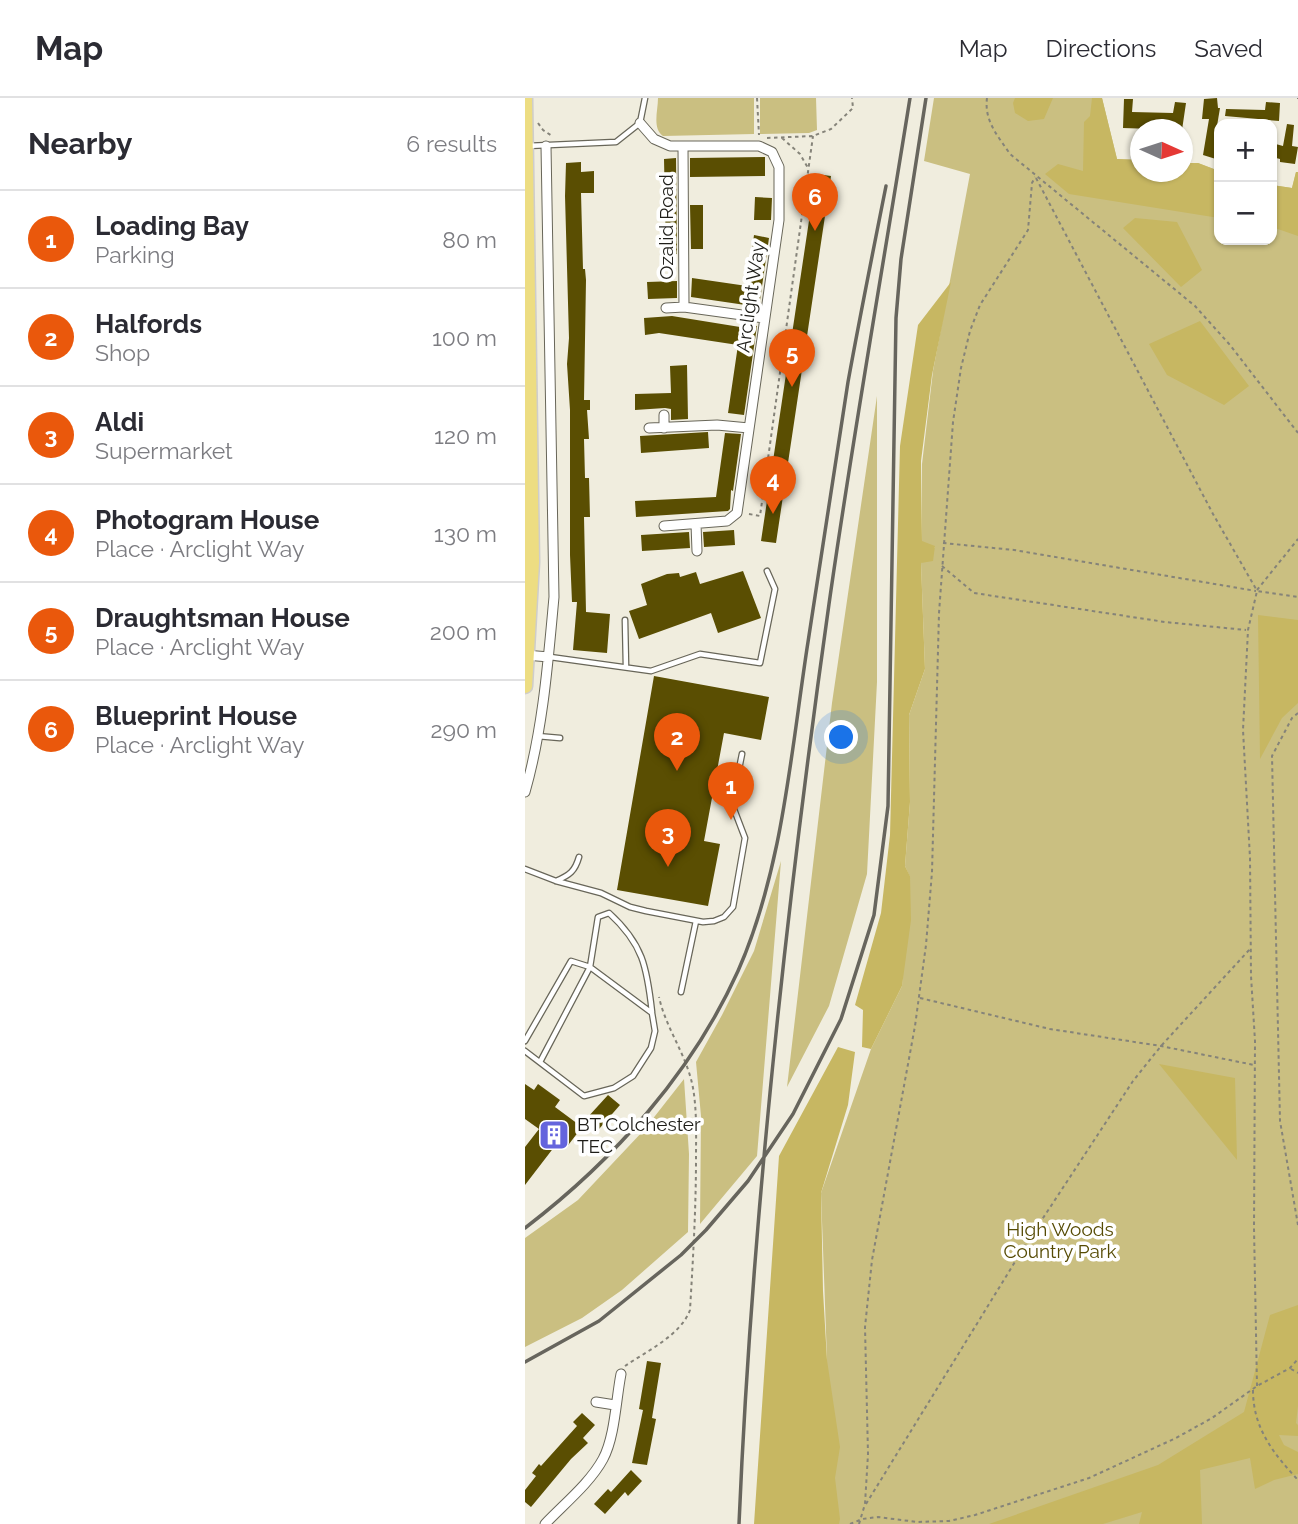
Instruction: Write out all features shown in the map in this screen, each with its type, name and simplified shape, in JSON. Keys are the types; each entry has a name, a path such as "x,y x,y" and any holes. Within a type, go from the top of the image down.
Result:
{"main road":[{"path":"525,99 525,288 532,562 525,686"}],"street":[{"name":"Arclight Way","path":"640,123 654,139 662,143 683,147 759,146 772,152 779,167 779,220 737,513"},
{"path":"525,792 533,764 549,657 554,597 546,146"},
{"name":"Ozalid Road","path":"683,147 684,307"},
{"name":"Ozalid Road","path":"666,308 684,307 764,318"},
{"path":"664,415 664,428"},
{"path":"649,428 717,425 749,428"},
{"path":"664,526 727,521 737,513"},
{"path":"696,524 698,551"},
{"path":"527,655 549,657"},
{"path":"545,1524 594,1473 604,1458 609,1444 621,1374"},
{"path":"596,1402 615,1405"}],"lane":[{"path":"526,146 617,142 640,123 645,98"},
{"path":"549,657 651,671 700,654 759,663 775,589 767,571"},
{"path":"625,620 626,667"},
{"path":"537,736 560,738"},
{"path":"525,869 601,894 630,907 696,920 714,921 724,917 733,907 745,838 732,804 742,754"},
{"path":"556,881 571,874 579,857"},
{"path":"525,1051 584,1096 614,1088 633,1076 651,1048 655,1031 646,971 638,947 627,930 609,913 598,917 590,967 540,1062"},
{"path":"681,992 696,920"},
{"path":"525,1041 571,961 590,967 652,1013"}],"path":[{"path":"757,98 759,138 813,136 831,129 853,108 852,98"},
{"path":"987,98 986,108 991,127 1010,154 1195,306 1230,345 1298,433"},
{"path":"537,115 537,121 544,130 559,138"},
{"path":"737,513 760,516 813,136"},
{"path":"781,137 800,155 808,169"},
{"path":"859,1524 865,1504 868,1454 865,1327 872,1259 926,945 932,872 941,565 953,422 967,343 980,304 1028,230 1032,183 1035,177"},
{"path":"1035,177 1213,514 1257,591"},
{"path":"1257,1386 1255,1065 1250,858 1243,730 1248,630 1257,591 1298,539"},
{"path":"943,543 1014,550 1298,597"},
{"path":"941,565 974,593 1165,622 1248,630"},
{"path":"1298,713 1292,718 1272,756 1280,1121 1298,1225"},
{"path":"865,1504 1026,1244 1133,1081 1161,1046 1251,949"},
{"path":"621,1374 622,1368 677,1329 686,1320 690,1310 696,1181 693,1088 688,1068 673,1039 658,992"},
{"path":"919,998 1049,1029 1161,1046 1255,1065"},
{"path":"850,1524 878,1517 917,1522 949,1521 1089,1478 1176,1438 1212,1418 1257,1386 1290,1368 1298,1359"},
{"path":"1290,1368 1298,1373"},
{"path":"1253,1389 1256,1420 1298,1480"}],"green space":[{"path":"658,98 754,98 754,134 663,136 657,124"},
{"path":"760,98 816,98 817,130 809,133 760,134"},
{"name":"High Woods Country Park","path":"934,98 1102,98 1117,159 1130,160 1130,182 1193,182 1193,163 1214,169 1214,245 1277,245 1277,186 1292,188 1298,172 1298,1524 789,1524 827,1360 821,1193 871,1049 902,986 910,877 905,866 910,802 909,715 925,669 921,563 935,547 922,542 922,464 933,371 970,174 924,161"},
{"path":"877,396 877,682 867,874 829,1006 787,1087 832,703"},
{"path":"781,861 757,1156 700,1224 701,1116 696,1062 754,951"},
{"path":"684,1079 689,1154 688,1232 622,1290 582,1318 525,1347 525,1238 578,1200 644,1130"}],"shaded area":[{"path":"1015,98 1053,98 1044,119 1028,121 1015,113"},
{"path":"1092,98 1102,98 1117,159 1130,160 1130,182 1193,182 1193,163 1214,169 1214,217 1069,194 1045,174 1058,164 1083,171 1084,122 1090,116"},
{"path":"1298,172 1298,236 1277,229 1277,186 1292,188"},
{"path":"1135,218 1177,222 1202,270 1181,287 1123,228"},
{"path":"951,282 932,375 921,461 922,541 935,546 933,561 921,563 925,669 909,715 910,802 905,866 910,876 911,920 902,986 871,1049 862,1047 863,1010 855,1005 881,913 890,835 900,446 918,325"},
{"path":"1200,321 1249,386 1224,405 1167,375 1149,344"},
{"path":"1258,615 1298,620 1298,703 1282,718 1260,759"},
{"path":"838,1047 855,1052 848,1105 821,1193 827,1360 840,1447 835,1478 840,1519 839,1524 754,1524 779,1156"},
{"path":"1159,1064 1235,1078 1237,1160"},
{"path":"1298,1305 1298,1436 1279,1435 1284,1445 1298,1452 1298,1474 1274,1480 1255,1489 1250,1458 1200,1470 1202,1524 1139,1524 1142,1512 1103,1524 989,1524 1158,1465 1244,1412 1270,1315"}],"building":[{"path":"1217,98 1220,108 1218,119 1214,119 1214,158 1203,155 1209,119 1202,119 1204,99"},
{"path":"1124,99 1133,99 1132,112 1173,113 1175,102 1186,103 1184,119 1130,119 1130,128 1123,128"},
{"path":"1266,102 1280,103 1279,121 1225,116 1226,109 1265,110"},
{"path":"1287,124 1294,125 1292,146 1298,147 1295,164 1280,162 1277,158 1277,144 1283,146"},
{"path":"765,157 765,176 690,177 690,158"},
{"path":"676,158 677,254 666,254 664,159"},
{"path":"581,162 581,172 594,171 594,193 581,193 583,269 586,280 584,400 590,400 590,410 587,410 589,439 584,439 590,517 584,517 586,612 610,614 607,653 573,650 577,602 572,602 570,555 565,196 566,163"},
{"path":"816,174 831,176 776,543 761,541"},
{"path":"755,197 772,198 771,220 754,220"},
{"path":"690,205 703,205 703,249 691,249"},
{"path":"754,235 769,238 759,307 691,297 692,278 747,286"},
{"path":"677,281 677,298 648,299 647,282"},
{"path":"672,316 740,327 741,324 757,326 744,415 728,413 738,345 659,333 645,335 644,318"},
{"path":"687,365 688,419 671,420 671,409 635,410 635,394 671,393 670,366"},
{"path":"708,432 709,448 641,453 640,436"},
{"path":"725,433 741,434 728,511 636,517 635,501 716,497"},
{"path":"734,530 735,545 704,547 703,532"},
{"path":"689,532 690,548 642,551 641,535"},
{"path":"743,571 761,618 718,633 711,613 639,639 629,611 647,605 641,584 667,574 679,573 680,577 696,572 700,584"},
{"path":"654,676 769,697 761,740 724,733 704,841 720,844 708,906 617,890"},
{"name":"BT Colchester TEC","path":"525,1084 534,1090 538,1084 560,1100 555,1107 582,1127 566,1148 558,1142 525,1185 525,1147 539,1129 525,1119"},
{"path":"608,1095 620,1105 599,1129 587,1118"},
{"path":"647,1361 661,1363 652,1418 656,1419 647,1465 632,1463 643,1410 639,1409"},
{"path":"582,1413 595,1425 583,1438 588,1443 531,1507 525,1502 525,1490 536,1476 532,1473 577,1426 573,1422"},
{"path":"631,1470 642,1481 628,1496 625,1492 605,1514 594,1504 608,1489 611,1492"}],"railway":[{"path":"739,1524 762,1178 785,948 838,541 910,98"},
{"path":"525,1362 599,1321 681,1255 748,1181 793,1114 841,1019 874,915 888,806 896,318 901,259 926,98"},
{"path":"525,1228 589,1174 648,1112 674,1079 719,1009 753,932 766,892 783,809 848,382 886,186"}],"place":[{"name":"Blueprint House","path":"815,231"},
{"name":"Draughtsman House","path":"792,387"},
{"name":"Photogram House","path":"773,514"},
{"name":"Halfords","path":"677,771"},
{"name":"Loading Bay","path":"731,820"},
{"name":"Aldi","path":"668,867"},
{"name":"BT Colchester TEC","path":"554,1135"}]}
